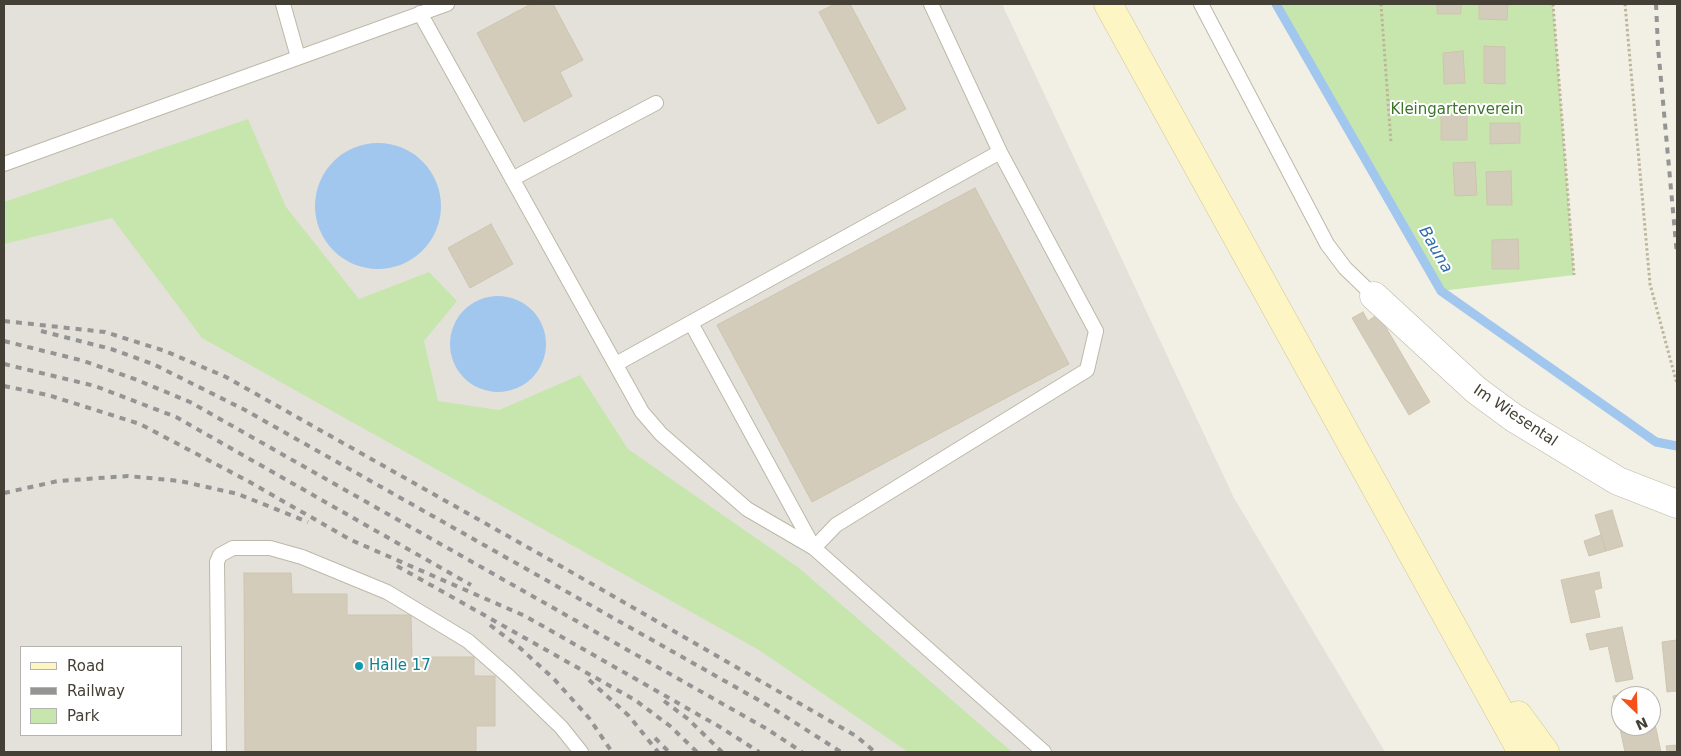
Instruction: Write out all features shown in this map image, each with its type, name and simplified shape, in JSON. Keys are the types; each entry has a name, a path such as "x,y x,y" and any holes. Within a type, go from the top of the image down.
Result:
{"main road":[{"path":"1108,4 1522,752"},
{"path":"1455,630 1545,752"}],"street":[{"name":"Im Wiesental","path":"1374,296 1476,390 1514,418 1618,481 1677,504"}],"lane":[{"path":"283,4 298,57"},
{"path":"4,164 446,4"},
{"path":"814,548 836,525 1087,370 1096,331 1000,152 931,4"},
{"path":"1201,4 1327,244 1345,268 1374,296"},
{"path":"420,13 642,412 661,434 747,508 814,548 1044,752"},
{"path":"512,179 656,103"},
{"path":"616,364 1000,152"},
{"path":"691,323 814,548"},
{"path":"219,752 218,562 220,555 232,548 270,548 302,557 388,592 468,641 561,727 581,752"}],"path":[{"path":"1381,4 1391,143"},
{"path":"1553,4 1574,275"},
{"path":"1625,4 1650,284 1677,384"}],"shaded area":[{"path":"4,4 1002,4 1234,498 1385,752 4,752"}],"green space":[{"name":"Kleingartenverein","path":"1276,4 1553,4 1574,275 1441,291"},
{"path":"248,119 286,207 359,299 429,272 457,301 424,341 438,401 499,410 580,375 628,449 799,568 1012,752 908,752 759,650 202,338 112,218 4,244 4,202"}],"water":[{"path":"378,143 402,148 413,153 423,161 431,171 436,182 441,206 436,230 431,241 423,251 413,259 402,264 378,269 354,264 343,259 333,251 325,241 320,230 315,206 320,182 325,171 333,161 343,153 354,148"},
{"path":"498,296 516,300 532,310 542,326 546,344 542,362 532,378 516,388 498,392 480,388 464,378 454,362 450,344 454,326 464,310 480,300"}],"building":[{"path":"531,4 553,4 583,60 560,72 572,96 524,122 477,33"},
{"path":"835,4 850,4 906,109 878,124 819,12"},
{"path":"1437,4 1461,4 1461,14 1437,14"},
{"path":"1479,4 1508,4 1507,20 1479,19"},
{"path":"1484,46 1505,47 1505,84 1484,83"},
{"path":"1463,51 1465,83 1444,84 1443,53"},
{"path":"1467,114 1467,140 1441,140 1441,115"},
{"path":"1490,123 1520,123 1520,143 1490,144"},
{"path":"1475,162 1477,195 1455,196 1453,163"},
{"path":"1511,171 1512,205 1487,205 1486,172"},
{"path":"975,188 1069,364 812,502 717,325"},
{"path":"491,224 513,264 470,288 448,248"},
{"path":"1518,239 1519,269 1492,269 1492,240"},
{"path":"1363,312 1368,321 1378,314 1430,402 1409,415 1352,318"},
{"path":"1612,510 1623,546 1606,551 1595,515"},
{"path":"1601,535 1606,551 1589,556 1584,541"},
{"path":"1599,572 1602,588 1594,590 1600,617 1571,623 1561,580"},
{"name":"Halle 17","path":"244,573 291,573 292,594 347,594 347,615 411,615 412,657 474,657 474,676 495,676 495,726 476,726 476,752 245,752"},
{"path":"1622,627 1633,679 1616,682 1608,646 1590,650 1586,634"},
{"path":"1677,640 1677,691 1667,692 1662,642"},
{"path":"1622,736 1658,736 1661,752 1625,752"},
{"path":"1677,745 1677,752 1667,752 1666,746"}],"waterway":[{"name":"Bauna","path":"1276,4 1441,291 1656,442 1677,446"}],"railway":[{"path":"1656,4 1658,47 1677,255"},
{"path":"4,321 105,332 165,351 226,377 552,561 856,736 875,752"},
{"path":"41,331 111,349 153,364 245,410 769,706 841,752"},
{"path":"4,341 84,361 190,402 767,729 802,752"},
{"path":"4,364 95,386 176,417 471,585"},
{"path":"4,386 48,395 140,424 246,480 351,540 525,616 720,727 759,752"},
{"path":"4,493 58,481 128,476 180,481 238,494 308,522"},
{"path":"397,566 635,700 670,726 697,752"},
{"path":"490,625 520,648 554,679 589,718 612,752"},
{"path":"589,680 629,716 658,752"},
{"path":"664,701 688,719 722,752"},
{"path":"655,738 669,752"}],"place":[{"name":"Halle 17","path":"359,666"}]}
